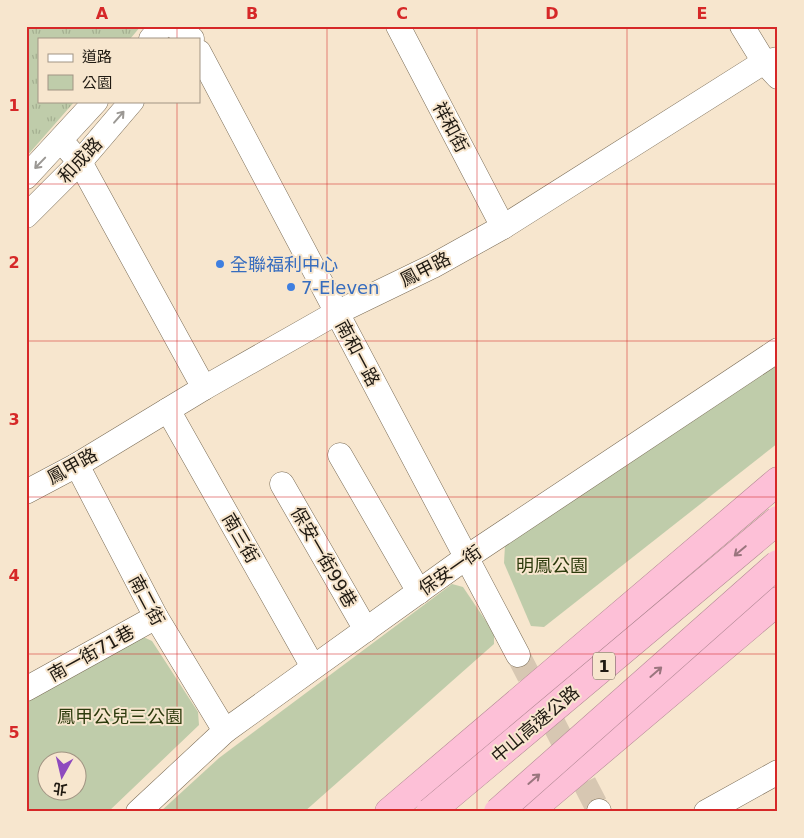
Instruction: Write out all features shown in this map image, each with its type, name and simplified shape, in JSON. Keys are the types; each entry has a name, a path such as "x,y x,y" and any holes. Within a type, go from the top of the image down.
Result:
{"highway":[{"path":"389,812 778,482"},
{"path":"414,812 438,785 778,482"},
{"name":"中山高速公路","path":"430,812 778,520"},
{"name":"1","path":"498,812 778,564"},
{"path":"526,812 778,601"},
{"path":"550,812 778,606"}],"street":[{"path":"152,38 162,26"},
{"name":"祥和街","path":"398,26 503,227"},
{"path":"742,26 773,66"},
{"name":"南和一路","path":"200,55 518,655"},
{"name":"鳳甲路","path":"26,492 77,465 204,388 336,313 434,266 503,227 773,66"},
{"name":"和成路","path":"26,177 95,102"},
{"name":"和成路","path":"26,216 80,162 131,102"},
{"path":"61,141 80,162 204,388"},
{"name":"保安一街","path":"138,812 225,731 467,557 778,350"},
{"name":"南三街","path":"168,410 314,667"},
{"path":"340,455 419,592"},
{"name":"南二街","path":"77,465 156,617 225,731"},
{"name":"保安一街99巷","path":"282,484 366,630"},
{"name":"南一街71巷","path":"26,689 156,617"},
{"path":"706,812 778,772"}],"green space":[{"path":"26,26 141,26 131,38 38,38 38,102 74,102 26,157"},
{"name":"明鳳公園","path":"778,352 778,443 544,627 531,626 504,563 505,545"},
{"path":"452,584 463,587 494,633 494,644 304,812 160,812 219,758"},
{"name":"鳳甲公兒三公園","path":"139,635 152,641 198,712 199,725 108,812 26,812 26,700"}],"tunnel":[{"path":"518,655 599,811"}],"place":[{"name":"全聯福利中心","path":"220,264"},
{"name":"7-Eleven","path":"291,287"}]}
